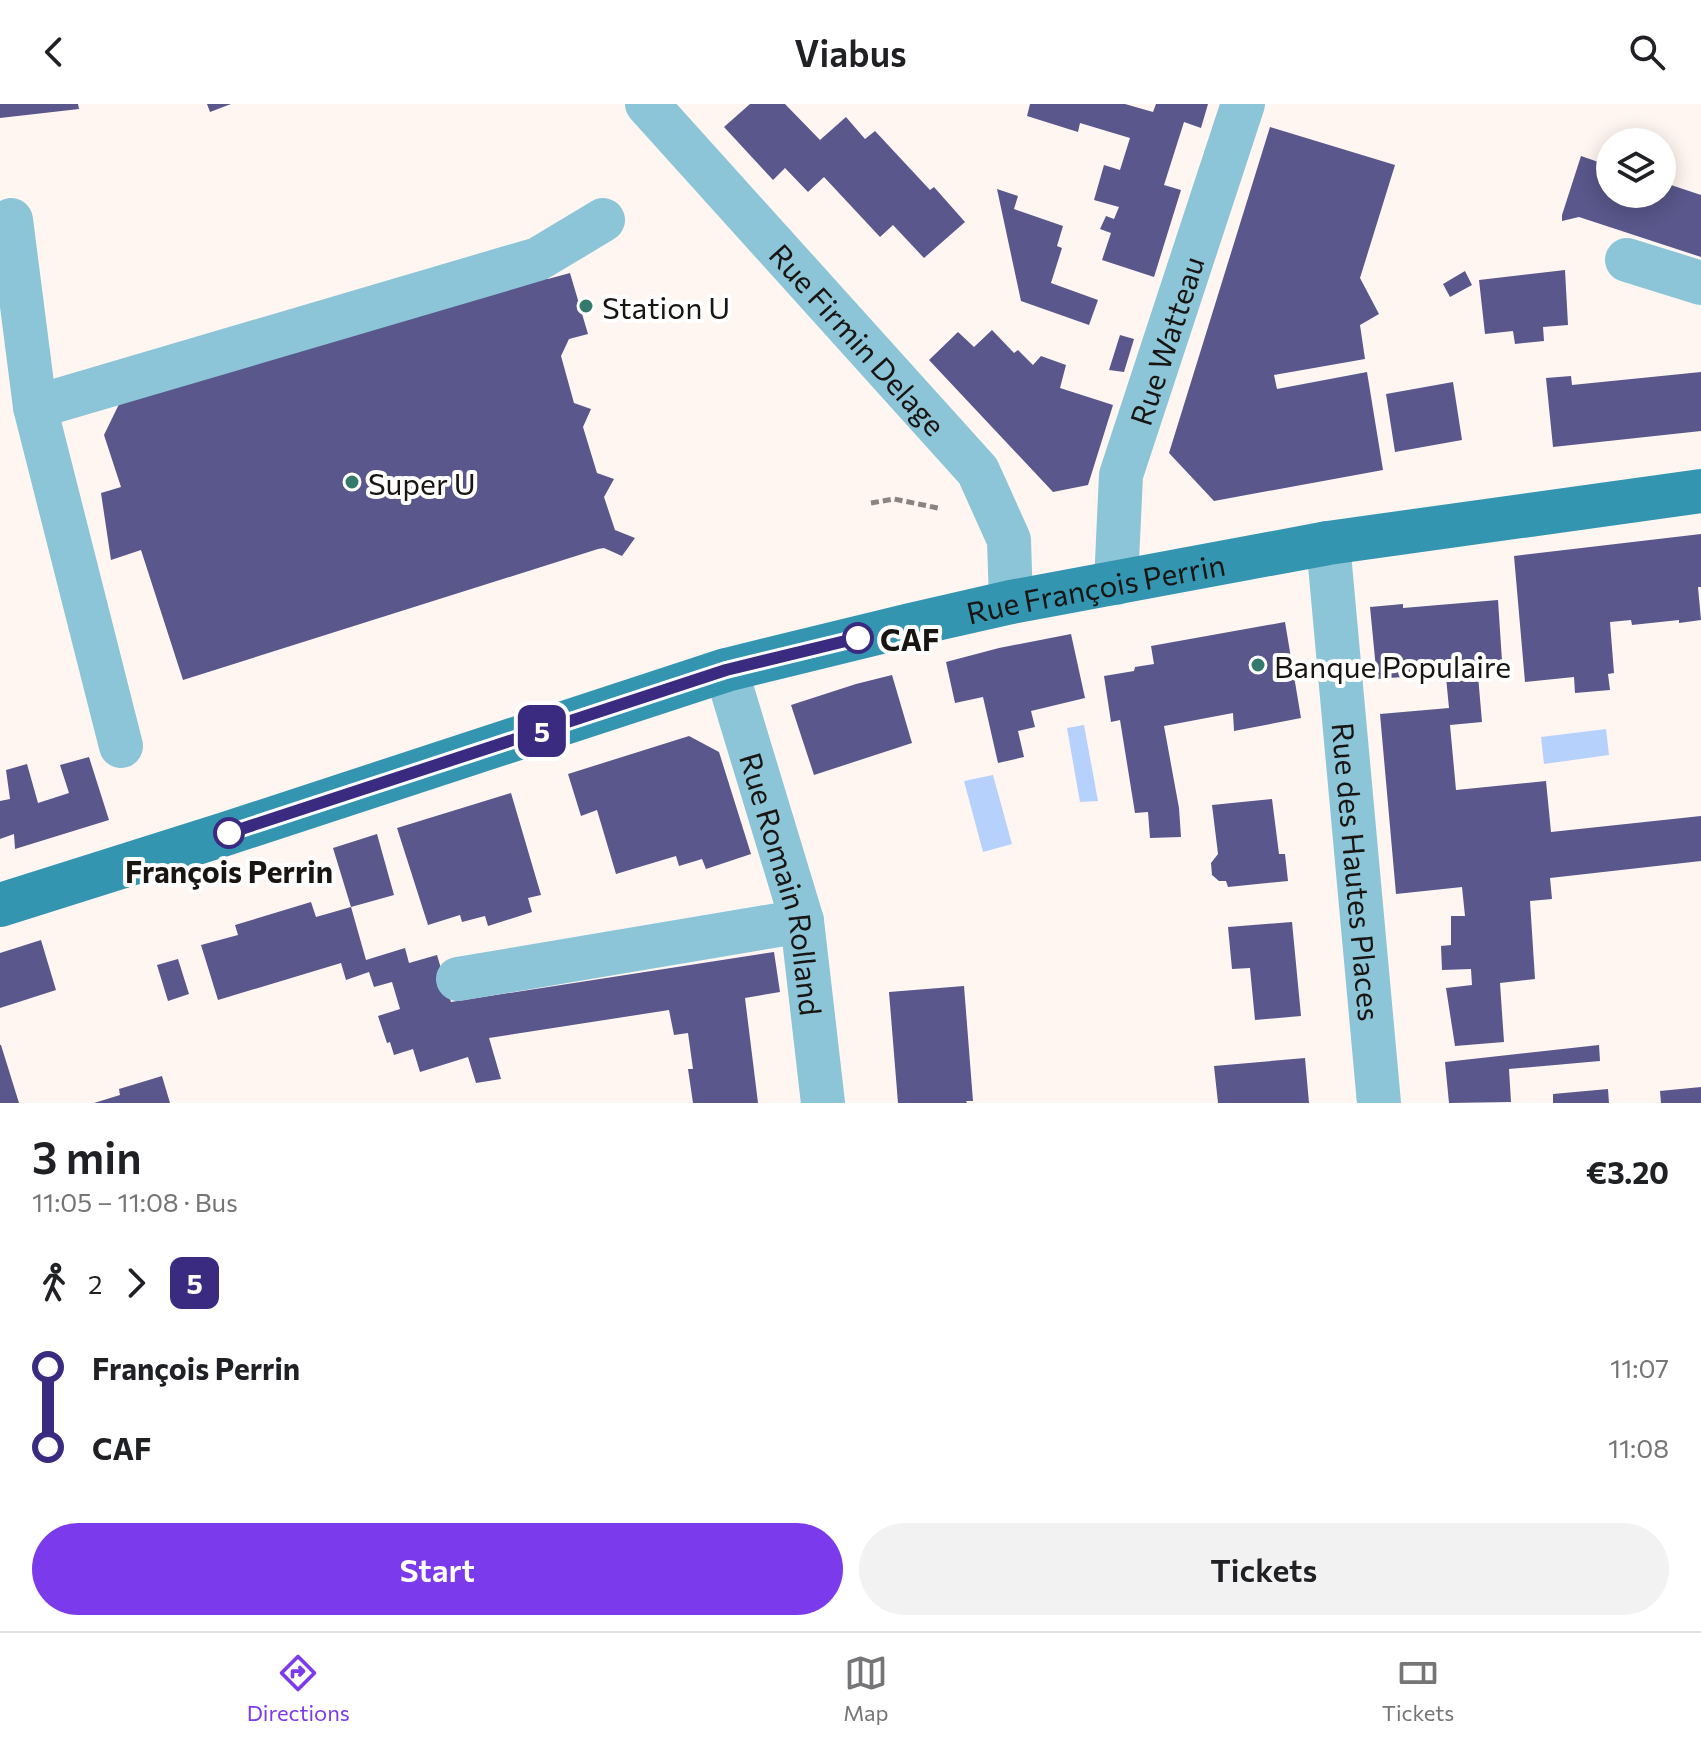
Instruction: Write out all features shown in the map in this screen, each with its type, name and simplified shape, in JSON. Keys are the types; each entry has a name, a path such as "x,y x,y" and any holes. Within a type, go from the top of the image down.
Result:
{"main road":[{"name":"Rue François Perrin","path":"0,905 726,670 910,625 1011,602 1328,543 1701,491"}],"street":[{"name":"Rue Firmin Delage","path":"647,104 978,471 1009,540 1011,602"},
{"name":"Rue Watteau","path":"1116,583 1121,475 1243,104"},
{"path":"11,220 35,407 121,746"},
{"path":"35,407 538,259 603,220"},
{"path":"1627,260 1701,283"},
{"name":"Rue des Hautes Places","path":"1328,543 1379,1103"},
{"name":"Rue Romain Rolland","path":"726,670 802,921 823,1103"},
{"path":"458,979 802,921"}],"path":[{"path":"871,503 894,499 938,508"}],"water":[{"path":"1084,725 1098,801 1080,802 1067,728"},
{"path":"1606,729 1609,755 1544,764 1541,737"},
{"path":"993,775 1012,844 983,852 964,781"}],"building":[{"path":"0,104 78,104 79,109 0,118"},
{"path":"207,104 231,104 210,112"},
{"path":"750,104 785,104 820,140 846,117 865,139 875,131 930,190 934,187 965,222 924,258 893,225 880,237 824,177 808,192 785,168 773,180 724,127"},
{"path":"1030,104 1125,104 1153,112 1156,104 1208,104 1201,128 1184,122 1164,185 1181,190 1154,277 1102,260 1111,233 1100,229 1106,216 1114,219 1119,207 1094,200 1104,165 1120,170 1130,138 1080,123 1078,132 1027,116"},
{"path":"1270,127 1395,165 1360,278 1379,314 1360,325 1365,359 1274,375 1277,389 1367,372 1383,470 1214,501 1169,453"},
{"path":"1581,156 1596,161 1596,208 1676,208 1676,187 1701,195 1701,257 1579,217 1562,221"},
{"path":"997,189 1018,196 1014,209 1063,226 1057,246 1062,248 1051,283 1098,300 1089,325 1021,301"},
{"path":"1565,270 1568,325 1543,327 1544,341 1515,344 1513,331 1485,334 1479,280"},
{"path":"533,271 548,279 570,273 588,334 569,339 561,356 574,403 591,409 583,427 597,473 614,479 604,497 615,530 635,538 622,556 604,548 598,549 183,680 141,550 111,560 101,493 121,487 104,435 121,400"},
{"path":"1465,271 1472,285 1450,297 1443,284"},
{"path":"992,330 1014,353 1018,350 1033,365 1041,356 1066,365 1060,388 1113,405 1088,485 1053,492 929,360 958,332 974,347"},
{"path":"1120,335 1134,339 1124,372 1109,370"},
{"path":"1701,372 1701,431 1553,447 1546,378 1571,376 1572,385"},
{"path":"1453,382 1462,440 1395,452 1386,394"},
{"path":"1701,534 1701,587 1698,587 1701,620 1632,625 1631,620 1610,622 1614,673 1608,674 1610,690 1575,693 1574,677 1525,682 1514,556"},
{"path":"1498,600 1502,661 1477,664 1482,722 1450,725 1456,790 1546,781 1551,832 1701,816 1701,861 1550,878 1552,899 1530,901 1535,979 1500,983 1504,1042 1455,1046 1446,988 1472,985 1471,969 1442,970 1441,946 1451,945 1451,916 1465,916 1462,887 1396,894 1380,714 1449,708 1445,667 1415,669 1415,676 1377,679 1370,607 1403,604 1403,608"},
{"path":"1285,622 1301,718 1234,731 1233,713 1164,726 1179,808 1181,837 1150,838 1148,812 1135,813 1120,720 1111,722 1104,676 1154,664 1151,646"},
{"path":"1071,634 1085,698 1031,711 1035,727 1018,731 1024,757 998,763 983,697 955,703 946,662"},
{"path":"892,675 912,743 814,775 791,705"},
{"path":"689,736 719,752 751,854 706,869 702,859 679,866 676,856 616,874 597,810 581,816 568,774"},
{"path":"89,757 109,820 15,849 14,834 0,839 0,801 10,799 6,770 27,764 38,803 69,793 60,765"},
{"path":"511,793 541,895 528,898 532,912 488,926 485,916 462,922 460,915 428,925 397,828"},
{"path":"1272,799 1279,854 1285,854 1288,881 1228,887 1226,881 1219,881 1212,875 1211,863 1218,854 1212,805"},
{"path":"377,834 394,895 351,907 333,848"},
{"path":"311,902 316,917 351,907 366,960 405,948 409,963 437,955 451,1002 774,952 780,992 745,998 758,1103 693,1103 688,1069 693,1069 688,1033 674,1035 669,1010 489,1038 501,1079 476,1083 468,1057 420,1072 413,1049 394,1055 378,1016 400,1009 392,982 374,987 369,972 346,980 341,963 218,1000 201,945 238,935 235,925"},
{"path":"1292,922 1301,1016 1255,1020 1250,968 1232,969 1228,927"},
{"path":"41,940 56,990 0,1008 0,953"},
{"path":"178,959 189,994 168,1001 157,965"},
{"path":"964,986 973,1101 898,1103 889,992"},
{"path":"1,1045 19,1103 0,1103"},
{"path":"1599,1045 1600,1061 1509,1069 1511,1102 1449,1103 1445,1062"},
{"path":"1305,1058 1309,1103 1218,1103 1214,1066"},
{"path":"162,1076 170,1103 94,1103 120,1095 119,1089"},
{"path":"1701,1087 1701,1103 1661,1103 1660,1091"},
{"path":"1608,1089 1609,1103 1553,1103 1553,1094"}],"bus line":[{"name":"5","path":"229,833 726,670 858,638"}],"place":[{"name":"Station U","path":"586,306"},
{"name":"Super U","path":"352,482"},
{"name":"CAF","path":"858,638"},
{"name":"Banque Populaire","path":"1258,665"},
{"name":"François Perrin","path":"229,833"}]}
